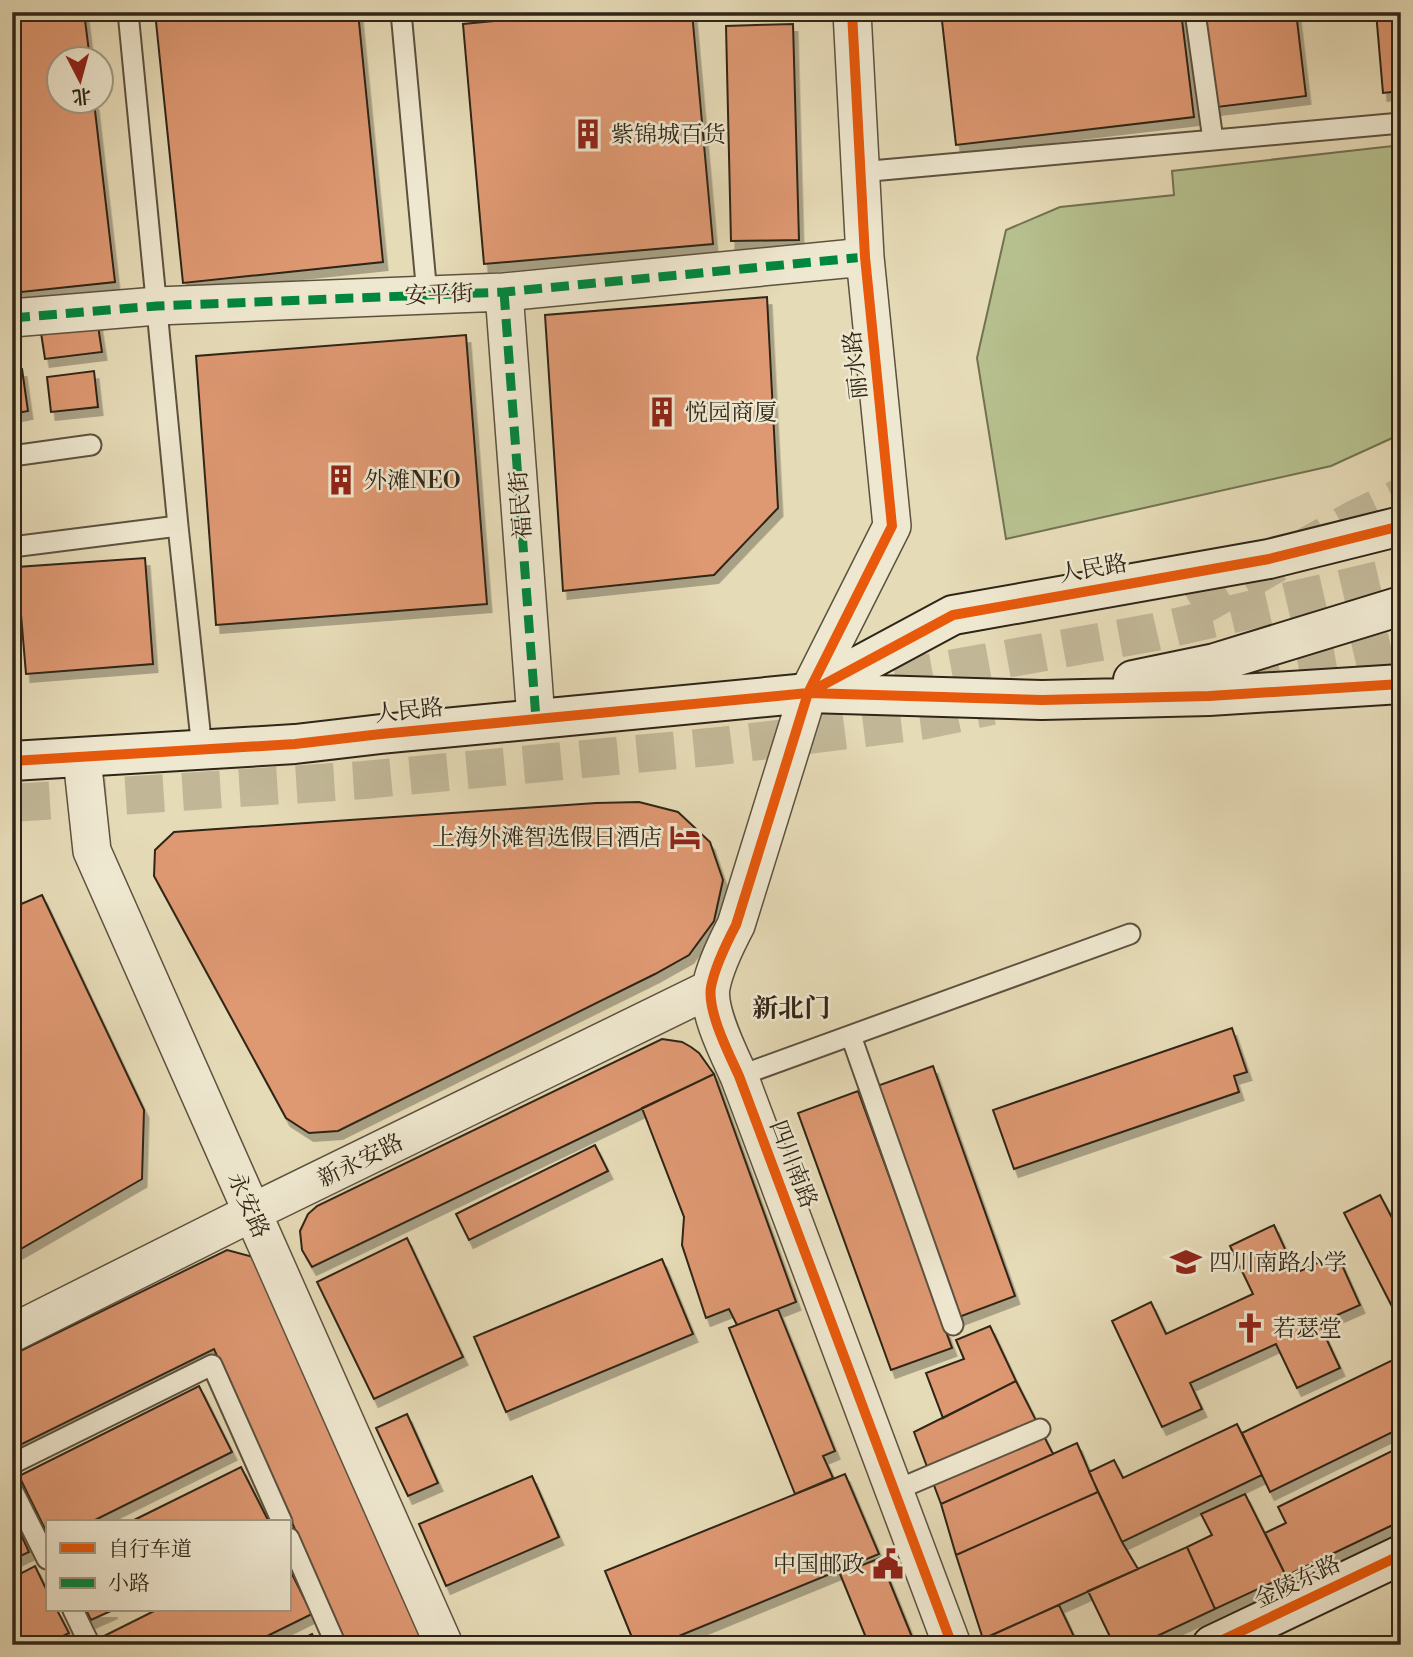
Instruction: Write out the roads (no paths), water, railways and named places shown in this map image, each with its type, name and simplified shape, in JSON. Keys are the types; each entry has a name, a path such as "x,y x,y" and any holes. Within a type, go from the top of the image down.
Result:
{"main road":[{"name":"人民路","path":"808,693 953,615 1269,559 1401,526"},
{"name":"人民路","path":"1042,700 1215,663 1401,606"},
{"name":"人民路","path":"12,761 295,744 808,693 1042,700 1209,696 1401,684"},
{"name":"金陵东路","path":"1212,1645 1401,1555"}],"street":[{"name":"丽水路","path":"808,693 892,526 865,257 852,12"},
{"name":"安平街","path":"12,318 157,306 504,292 865,257"},
{"name":"福民街","path":"504,292 536,719"},
{"path":"710,989 736,925 808,693"},
{"name":"永安路","path":"82,758 92,851 444,1645"},
{"name":"四川南路","path":"710,989 717,1026 739,1076 952,1645"},
{"name":"新永安路","path":"12,1334 253,1212 710,989"}],"lane":[{"path":"128,12 202,749"},
{"path":"401,12 427,295"},
{"path":"1195,12 1213,140"},
{"path":"860,172 1401,123"},
{"path":"12,456 91,445"},
{"path":"12,547 178,526"},
{"path":"739,1076 1130,934"},
{"path":"850,1036 953,1325"},
{"path":"12,1464 212,1366 281,1520"},
{"path":"894,1491 1040,1429"},
{"path":"12,1489 46,1557"},
{"path":"290,1540 336,1645"},
{"path":"74,1612 90,1645"}],"tunnel":[{"path":"1194,610 1355,519 1401,497"},
{"path":"838,682 928,673 1155,632 1401,575"},
{"path":"1243,681 1401,649"},
{"path":"12,803 364,780 720,746 921,721 992,706"}],"place":[{"name":"紫锦城百货","path":"588,134"},
{"name":"悦园商厦","path":"662,412"},
{"name":"外滩NEO","path":"341,480"},
{"name":"上海外滩智选假日酒店","path":"685,837"},
{"name":"四川南路小学","path":"1186,1262"},
{"name":"若瑟堂","path":"1250,1328"},
{"name":"中国邮政","path":"888,1564"}],"district":[{"name":"新北门","path":"791,1008"}]}
